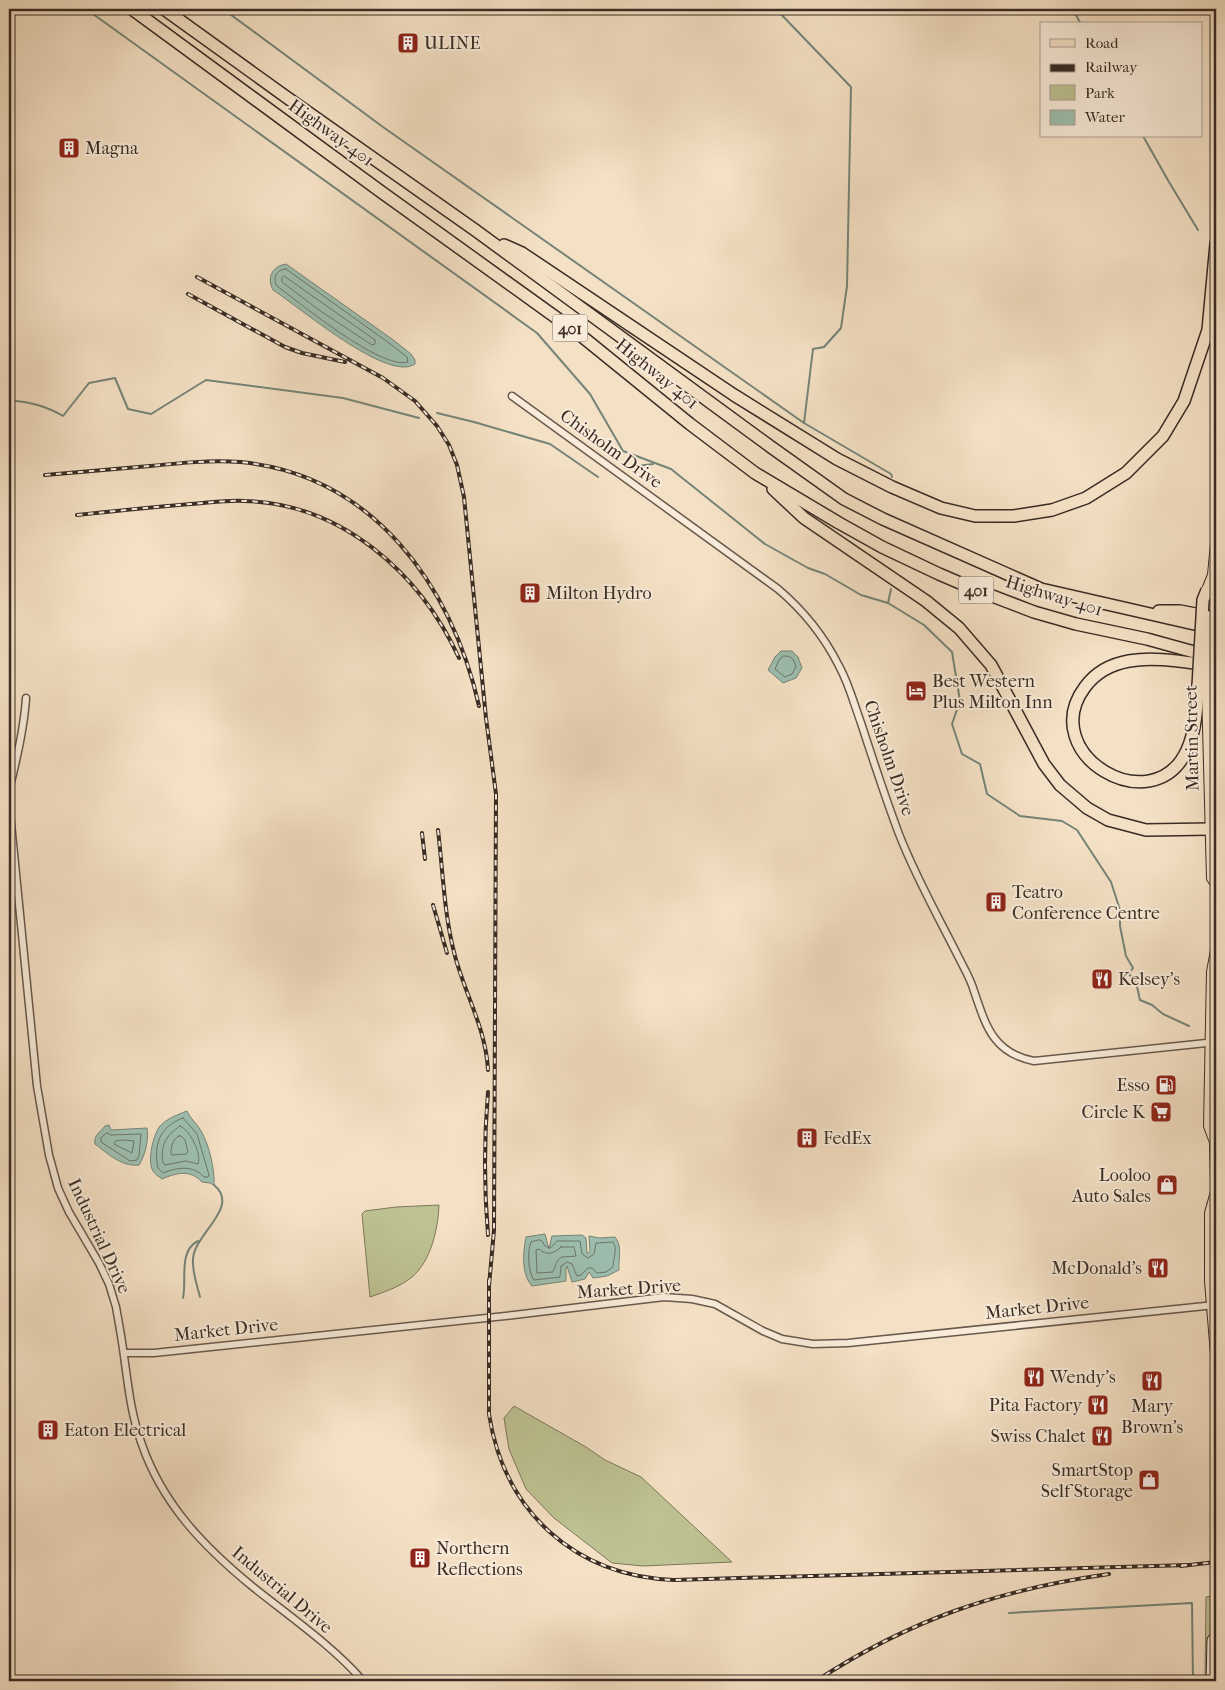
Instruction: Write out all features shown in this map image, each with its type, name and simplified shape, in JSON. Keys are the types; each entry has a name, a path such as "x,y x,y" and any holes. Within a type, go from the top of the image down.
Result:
{"highway":[{"name":"Highway 401","path":"132,9 571,328 690,424 755,473 882,547 974,589 1034,612 1076,624 1147,639 1216,658"},
{"name":"Highway 401","path":"164,9 475,230 844,499 883,519 1041,588 1216,629"},
{"path":"475,230 522,253 718,384 837,459 892,487 941,508 975,516 1024,515 1052,510 1086,498 1126,473 1163,436 1184,401 1208,330 1216,244"},
{"path":"755,473 804,518 926,601 959,628 991,665 1044,764 1060,785 1087,808 1108,820 1146,830 1211,830"},
{"path":"1212,583 1203,600 1203,687 1187,750 1166,775 1152,781 1124,780 1108,774 1082,752 1074,738 1072,722 1075,706 1081,693 1092,678 1108,667 1129,661 1149,659 1216,666"},
{"path":"1141,612 1180,611 1216,618"}],"main road":[{"path":"1212,583 1216,543"},
{"name":"Martin Street","path":"1203,687 1212,878 1216,884"},
{"path":"1216,950 1212,972 1214,1042 1209,1126 1216,1140 1216,1179"},
{"path":"1216,1192 1210,1213 1216,1355"}],"street":[{"name":"Chisholm Drive","path":"512,396 778,589 797,606 817,630 832,652 846,680 898,833 914,872 961,960 974,988 984,1021 996,1040 1013,1054 1034,1061 1214,1042"},
{"path":"9,790 19,752 26,698"},
{"name":"Industrial Drive","path":"9,803 38,1086 48,1155 68,1212 99,1263 109,1284 116,1307 131,1405 141,1442 151,1467 183,1519 202,1542 235,1572 336,1654 363,1681"},
{"name":"Market Drive","path":"124,1353 154,1353 664,1297 692,1299 715,1304 763,1331 782,1339 813,1344 848,1343 1214,1305"},
{"path":"1211,1681 1212,1640 1216,1636"}],"green space":[{"path":"439,1205 435,1234 429,1254 419,1270 402,1284 370,1297 362,1214 365,1211 396,1207"},
{"path":"514,1406 605,1460 641,1477 732,1562 643,1566 612,1563 554,1518 526,1489 509,1449 504,1418"},
{"path":"1216,1595 1216,1681 1205,1681 1206,1597"}],"water":[{"path":"286,264 392,339 411,354 415,364 402,367 385,363 365,353 343,340 273,290 270,281 272,273 281,265"},
{"path":"781,651 792,651 798,657 802,668 796,678 783,683 768,670 775,657"},
{"path":"187,1111 207,1143 214,1185 202,1182 193,1175 183,1173 162,1179 151,1167 152,1148 157,1130 169,1119"},
{"path":"109,1125 111,1130 147,1128 146,1147 139,1165 121,1162 95,1144 98,1134 105,1126"},
{"path":"545,1234 549,1249 552,1236 582,1235 586,1238 587,1254 590,1251 589,1236 599,1238 615,1237 620,1249 619,1270 607,1276 593,1278 589,1272 585,1279 572,1282 567,1266 566,1281 532,1286 524,1269 526,1237"}],"waterway":[{"path":"86,9 537,333 590,394 623,451 671,469 765,544 808,568 825,574 861,595 888,603 924,625 952,652 960,701 952,724 962,754 980,764 987,794 1020,816 1062,821 1077,830 1111,882 1120,910 1120,926 1126,956 1133,968 1129,974 1136,982 1140,1000 1152,1005 1163,1014 1189,1026"},
{"path":"223,9 383,127 804,423 891,474 892,477"},
{"path":"776,9 851,87 847,286 841,328 824,347 813,349 804,423"},
{"path":"1076,15 1080,22"},
{"path":"1144,138 1198,230"},
{"path":"9,401 37,405 63,416 89,383 115,378 128,409 151,414 206,380 343,398 419,418"},
{"path":"437,413 550,444 598,477"},
{"path":"629,467 653,464"},
{"path":"888,603 891,589"},
{"path":"200,1297 194,1273 193,1259 195,1250 214,1221 222,1202 221,1193 214,1185"},
{"path":"183,1298 184,1266 188,1252 198,1241"},
{"path":"1009,1613 1192,1603 1193,1681"}],"railway":[{"path":"197,277 383,378 415,401 437,426 449,445 457,465 464,497 486,718 496,794 494,1230 489,1286"},
{"path":"188,294 285,347 302,353 345,362"},
{"path":"45,475 229,461 287,471 329,488 367,513 399,543 426,579 449,619 466,661 479,706"},
{"path":"77,515 224,501 279,505 313,514 344,529 373,548 399,571 423,598 443,627 459,658"},
{"path":"438,830 451,941 479,1026 488,1070"},
{"path":"422,833 425,859"},
{"path":"433,905 447,953"},
{"path":"488,1092 485,1164 488,1235"},
{"path":"489,1280 489,1414 497,1449 510,1481 528,1509 550,1532 576,1552 605,1566 638,1576 674,1580 1188,1565"},
{"path":"1181,1566 1216,1562"},
{"path":"816,1681 886,1640 956,1610 1030,1589 1109,1574"}],"place":[{"name":"ULINE","path":"408,43"},
{"name":"Magna","path":"69,148"},
{"name":"Milton Hydro","path":"530,593"},
{"name":"Best Western Plus Milton Inn","path":"916,691"},
{"name":"Teatro Conference Centre","path":"996,902"},
{"name":"Kelsey's","path":"1102,979"},
{"name":"Esso","path":"1166,1085"},
{"name":"Circle K","path":"1161,1112"},
{"name":"FedEx","path":"807,1138"},
{"name":"Looloo Auto Sales","path":"1167,1185"},
{"name":"McDonald's","path":"1158,1268"},
{"name":"Wendy's","path":"1034,1377"},
{"name":"Mary Brown's","path":"1152,1381"},
{"name":"Pita Factory","path":"1098,1405"},
{"name":"Eaton Electrical","path":"48,1430"},
{"name":"Swiss Chalet","path":"1102,1436"},
{"name":"SmartStop Self Storage","path":"1149,1480"},
{"name":"Northern Reflections","path":"420,1558"}]}
